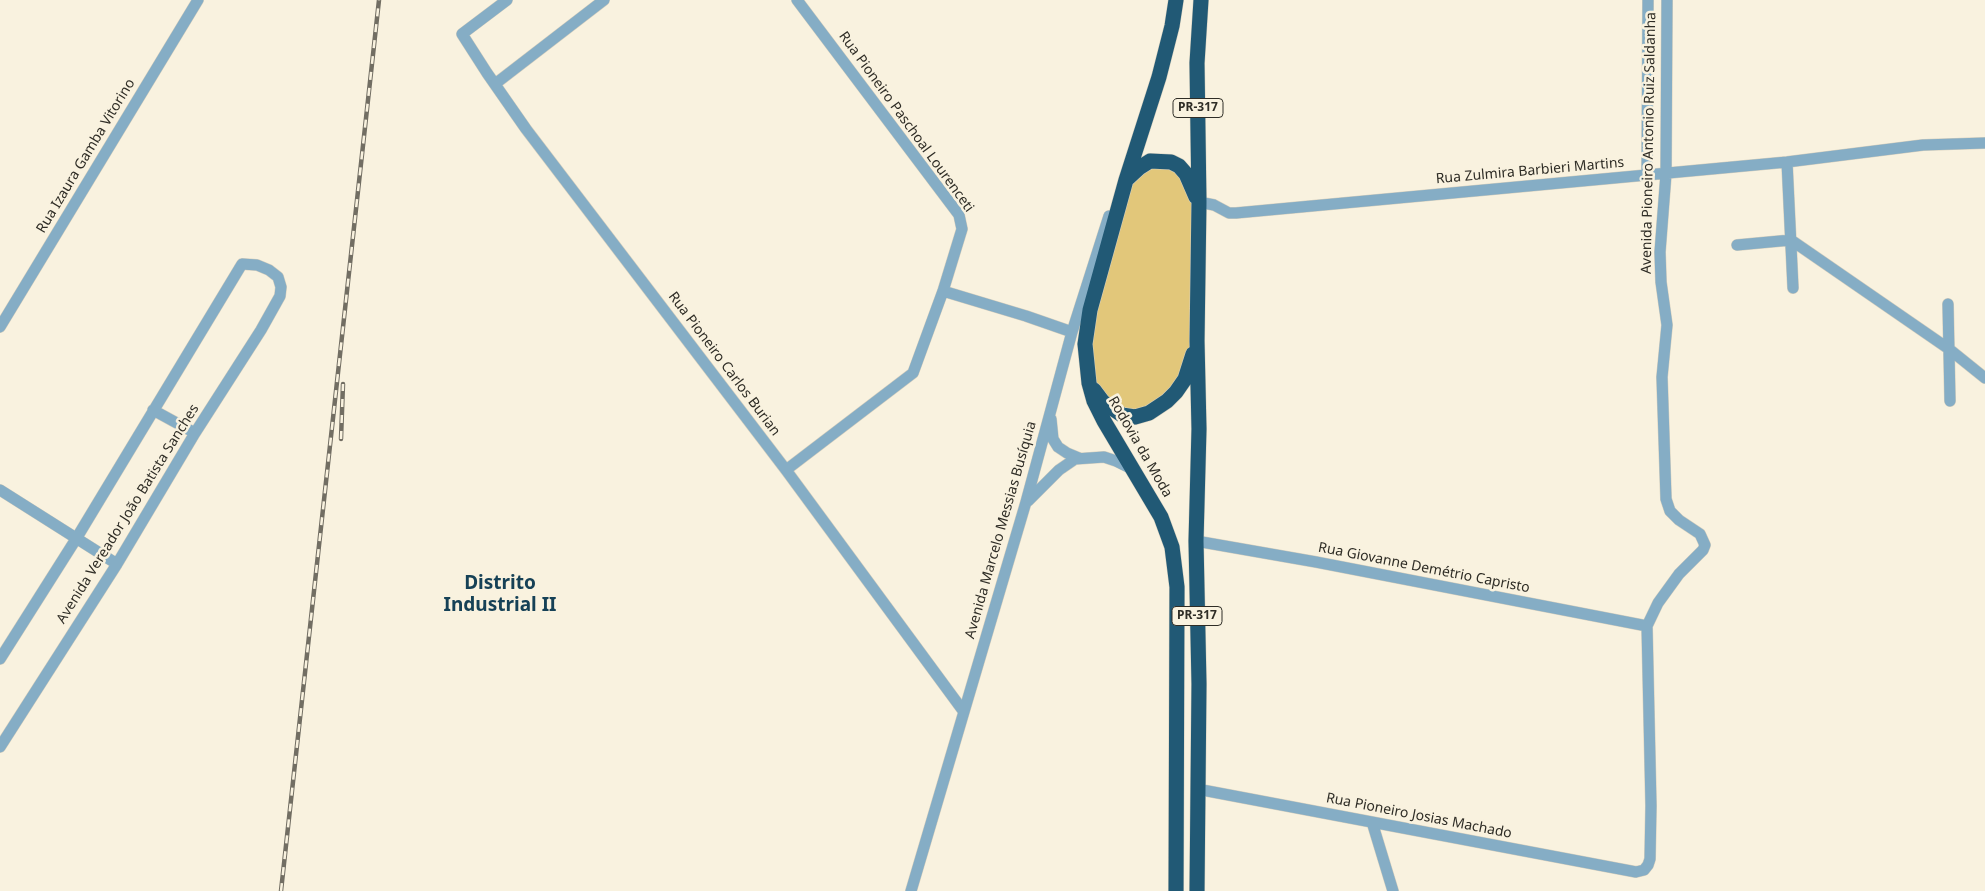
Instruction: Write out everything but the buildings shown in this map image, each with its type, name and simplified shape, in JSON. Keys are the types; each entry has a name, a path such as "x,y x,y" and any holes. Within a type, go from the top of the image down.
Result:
{"highway":[{"name":"Rodovia da Moda","path":"1176,0 1172,26 1159,77 1126,180 1090,310 1085,344 1089,383 1094,401 1132,469 1162,517 1172,547 1177,587 1176,891"},
{"name":"PR-317","path":"1197,891 1199,684 1196,541 1199,429 1197,341 1200,202 1198,63 1201,0"},
{"path":"1126,180 1139,168 1150,162 1171,162 1179,166 1186,174 1200,202"},
{"path":"1089,383 1103,402 1122,415 1135,417 1149,413 1167,401 1185,379 1197,341"}],"street":[{"name":"Rua Izaura Gamba Vitorino","path":"0,327 198,0"},
{"name":"Rua Pioneiro Carlos Burian","path":"507,0 462,34 526,129 786,470 964,712"},
{"path":"495,84 604,0"},
{"name":"Rua Pioneiro Paschoal Lourenceti","path":"786,470 913,374 943,291 962,229 959,215 797,0"},
{"path":"1648,2 1667,1"},
{"name":"Avenida Pioneiro Antonio Ruiz Saldanha","path":"1636,872 1644,870 1648,865 1650,848 1647,626 1658,603 1679,574 1703,550 1705,545 1700,534 1679,520 1670,511 1666,499 1662,377 1667,325 1661,282 1660,252 1666,174 1667,1"},
{"name":"Avenida Pioneiro Antonio Ruiz Saldanha","path":"1646,175 1648,2"},
{"name":"Rua Zulmira Barbieri Martins","path":"1200,202 1214,205 1229,213 1236,213 1666,174 1787,162 1923,145 1985,143"},
{"path":"1787,162 1794,288"},
{"name":"Avenida Marcelo Messias Busíquia","path":"910,891 1026,502 1072,332 1112,209 1126,180"},
{"path":"1737,245 1791,240 1949,349 1985,378"},
{"name":"Avenida Vereador João Batista Sanches","path":"0,747 117,564 195,433 261,330 280,296 281,287 278,277 269,270 242,264 153,410"},
{"path":"943,291 1072,332"},
{"path":"1948,304 1950,401"},
{"path":"0,659 76,539 153,410 195,433"},
{"path":"1051,412 1053,439 1058,447 1079,458 1104,457 1132,469"},
{"path":"1026,502 1059,470 1079,458"},
{"path":"0,490 117,564"},
{"name":"Rua Giovanne Demétrio Capristo","path":"1196,541 1391,576 1647,626"},
{"name":"Rua Pioneiro Josias Machado","path":"1197,789 1636,872"},
{"path":"1372,822 1393,891"}],"shaded area":[{"path":"1162,160 1191,188 1197,341 1185,379 1135,417 1103,402 1087,365 1085,344 1126,180"}],"railway":[{"path":"281,891 379,0"},
{"path":"341,439 343,384"}],"district":[{"name":"Distrito Industrial II","path":"500,595"}]}
